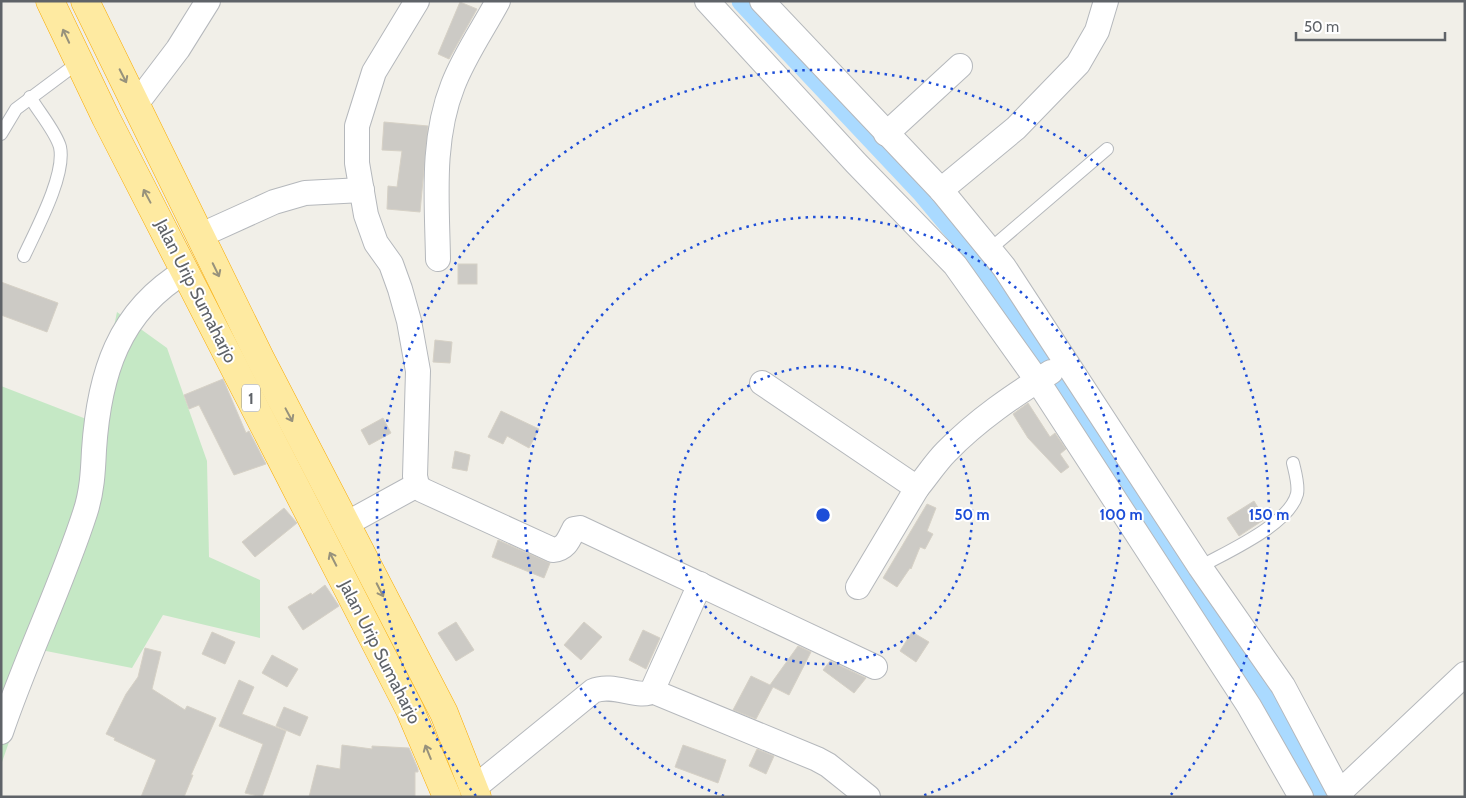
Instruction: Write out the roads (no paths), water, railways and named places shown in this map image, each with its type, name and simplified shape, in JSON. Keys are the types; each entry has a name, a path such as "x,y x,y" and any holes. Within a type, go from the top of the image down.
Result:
{"highway":[{"name":"Jalan Urip Sumaharjo","path":"50,1 79,62 410,710 447,797"},
{"name":"Jalan Urip Sumaharjo","path":"85,1 137,103 199,236 444,714 475,792"}],"street":[{"path":"137,103 178,49 208,1"},
{"path":"418,1 374,72 358,126 358,163 366,214 376,243 391,264 409,321 418,371 415,476 417,485 422,490 449,504 553,550 560,549 566,545 574,529 580,528 875,667"},
{"path":"438,259 437,162 443,119 453,85 498,1"},
{"path":"707,1 856,163 955,264 1051,371 1200,567 1265,696 1301,797"},
{"path":"762,1 941,190 1004,267 1051,371 1265,696 1341,794 1465,674"},
{"path":"941,190 1016,128 1078,64 1096,31 1106,1"},
{"path":"886,134 960,66"},
{"path":"199,236 239,216 305,193 362,190"},
{"path":"1,732 86,511 95,467 94,451 101,400 116,344 131,318 149,298 168,281 186,271"},
{"path":"858,587 917,488 946,452 974,427 1051,371"},
{"path":"762,383 917,488"},
{"path":"346,524 417,485"},
{"path":"475,792 593,691 604,687 645,694 652,691 700,584"},
{"path":"652,691 817,759 868,797"}],"lane":[{"path":"1,134 16,109 79,62"},
{"path":"24,256 57,176 60,157 60,147 56,138 30,97"},
{"path":"990,250 1107,149"},
{"path":"1200,567 1265,530 1287,512 1297,494 1294,463"}],"waterway":[{"path":"742,1 922,192 982,264 1028,337 1211,608 1276,709 1321,797"}]}
